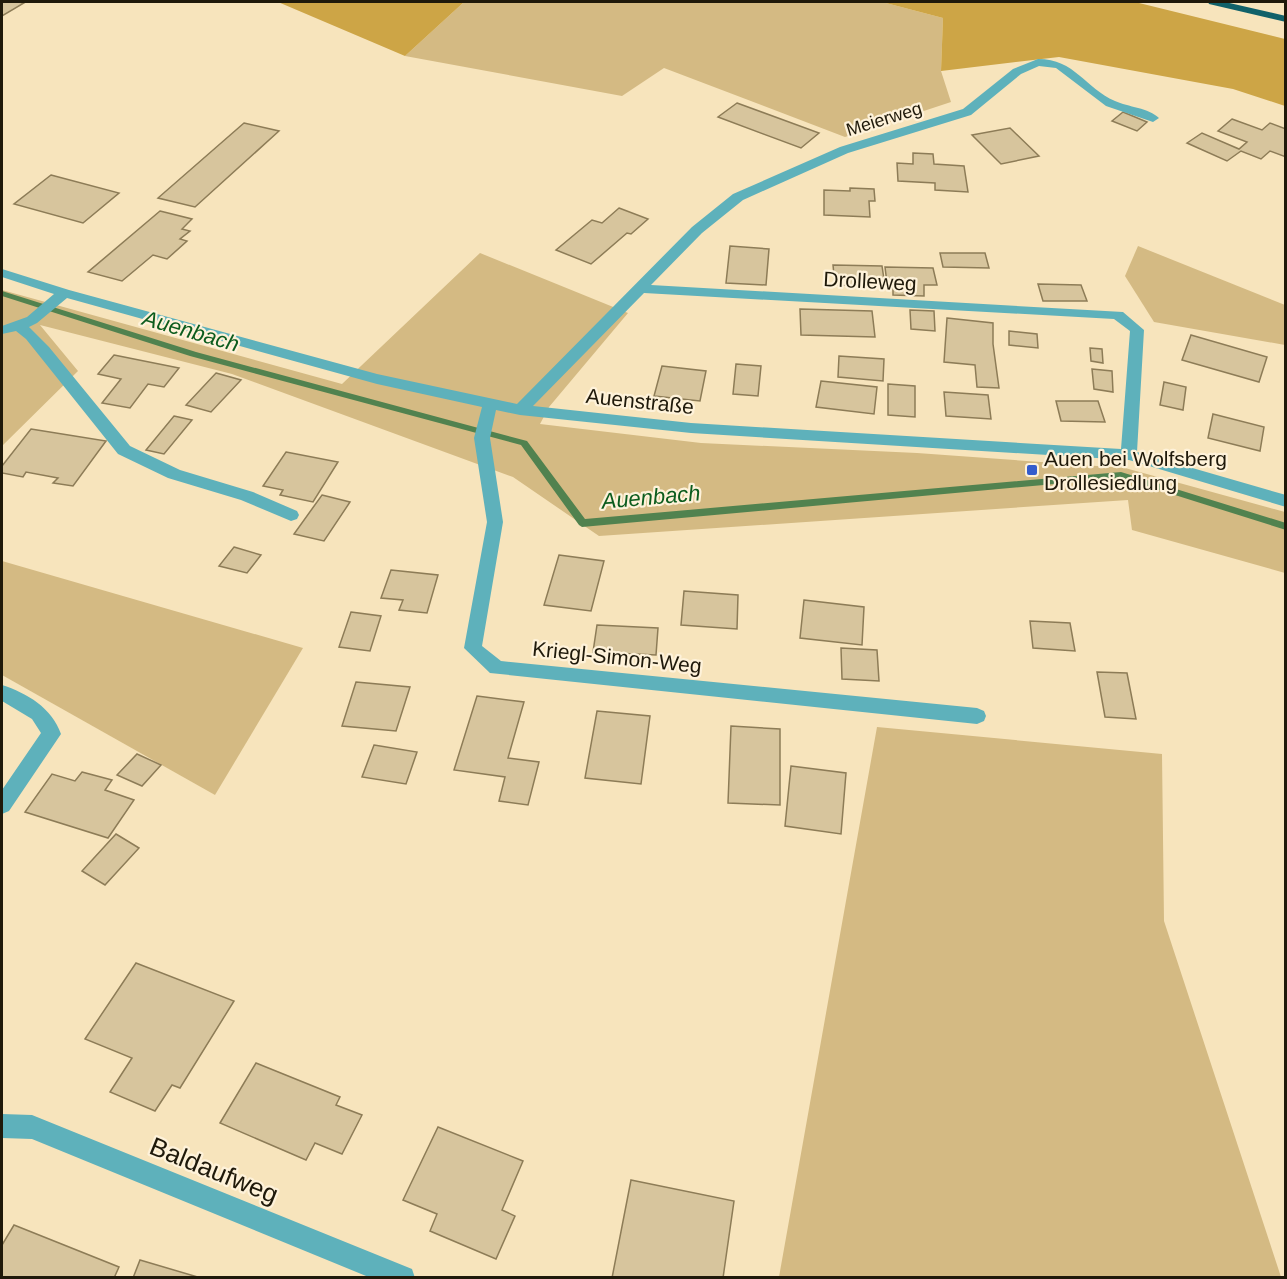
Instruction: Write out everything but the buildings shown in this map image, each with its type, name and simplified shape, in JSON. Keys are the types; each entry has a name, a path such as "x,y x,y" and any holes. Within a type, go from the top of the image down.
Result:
{"highway":[{"path":"1213,2 1286,19"}],"street":[{"name":"Meierweg","path":"640,289 698,230 738,198 844,150 967,112 981,105 1026,67 1037,63 1049,64 1073,72 1105,101 1154,118"},
{"name":"Auenstraße","path":"2,273 59,297 376,379 520,411 691,428 1129,455 1286,501"},
{"path":"520,411 640,289"},
{"name":"Drolleweg","path":"640,289 1118,315 1137,330 1129,455"},
{"path":"2,330 25,323 59,297"},
{"path":"25,323 31,336 124,450 174,474 247,496 291,515"},
{"name":"Kriegl-Simon-Weg","path":"490,404 484,429 495,522 473,648 496,668 976,716"},
{"path":"2,692 44,716 49,722 51,734 2,805"},
{"name":"Baldaufweg","path":"2,1126 32,1127 403,1278"}],"shaded area":[{"path":"278,2 464,2 405,56"},
{"path":"464,2 882,2 943,18 941,71 951,102 845,137 664,68 622,96 405,56"},
{"path":"882,2 1135,2 1285,39 1285,106 1233,89 1059,57 941,71 943,18"},
{"path":"1138,246 1285,305 1285,345 1154,322 1125,276"},
{"path":"480,253 628,313 549,407 540,424 701,443 917,453 1125,468 1285,512 1285,573 1132,530 1128,500 599,536 513,477 232,374 40,325 78,371 2,446 2,290 342,384"},
{"path":"2,561 303,648 215,795 2,675"},
{"path":"877,727 1162,754 1164,921 1281,1277 779,1277"}],"waterway":[{"name":"Auenbach","path":"2,293 193,354 524,443 582,523 1121,475 1286,527"}],"place":[{"name":"Auen bei Wolfsberg Drollesiedlung","path":"1032,470"}]}
